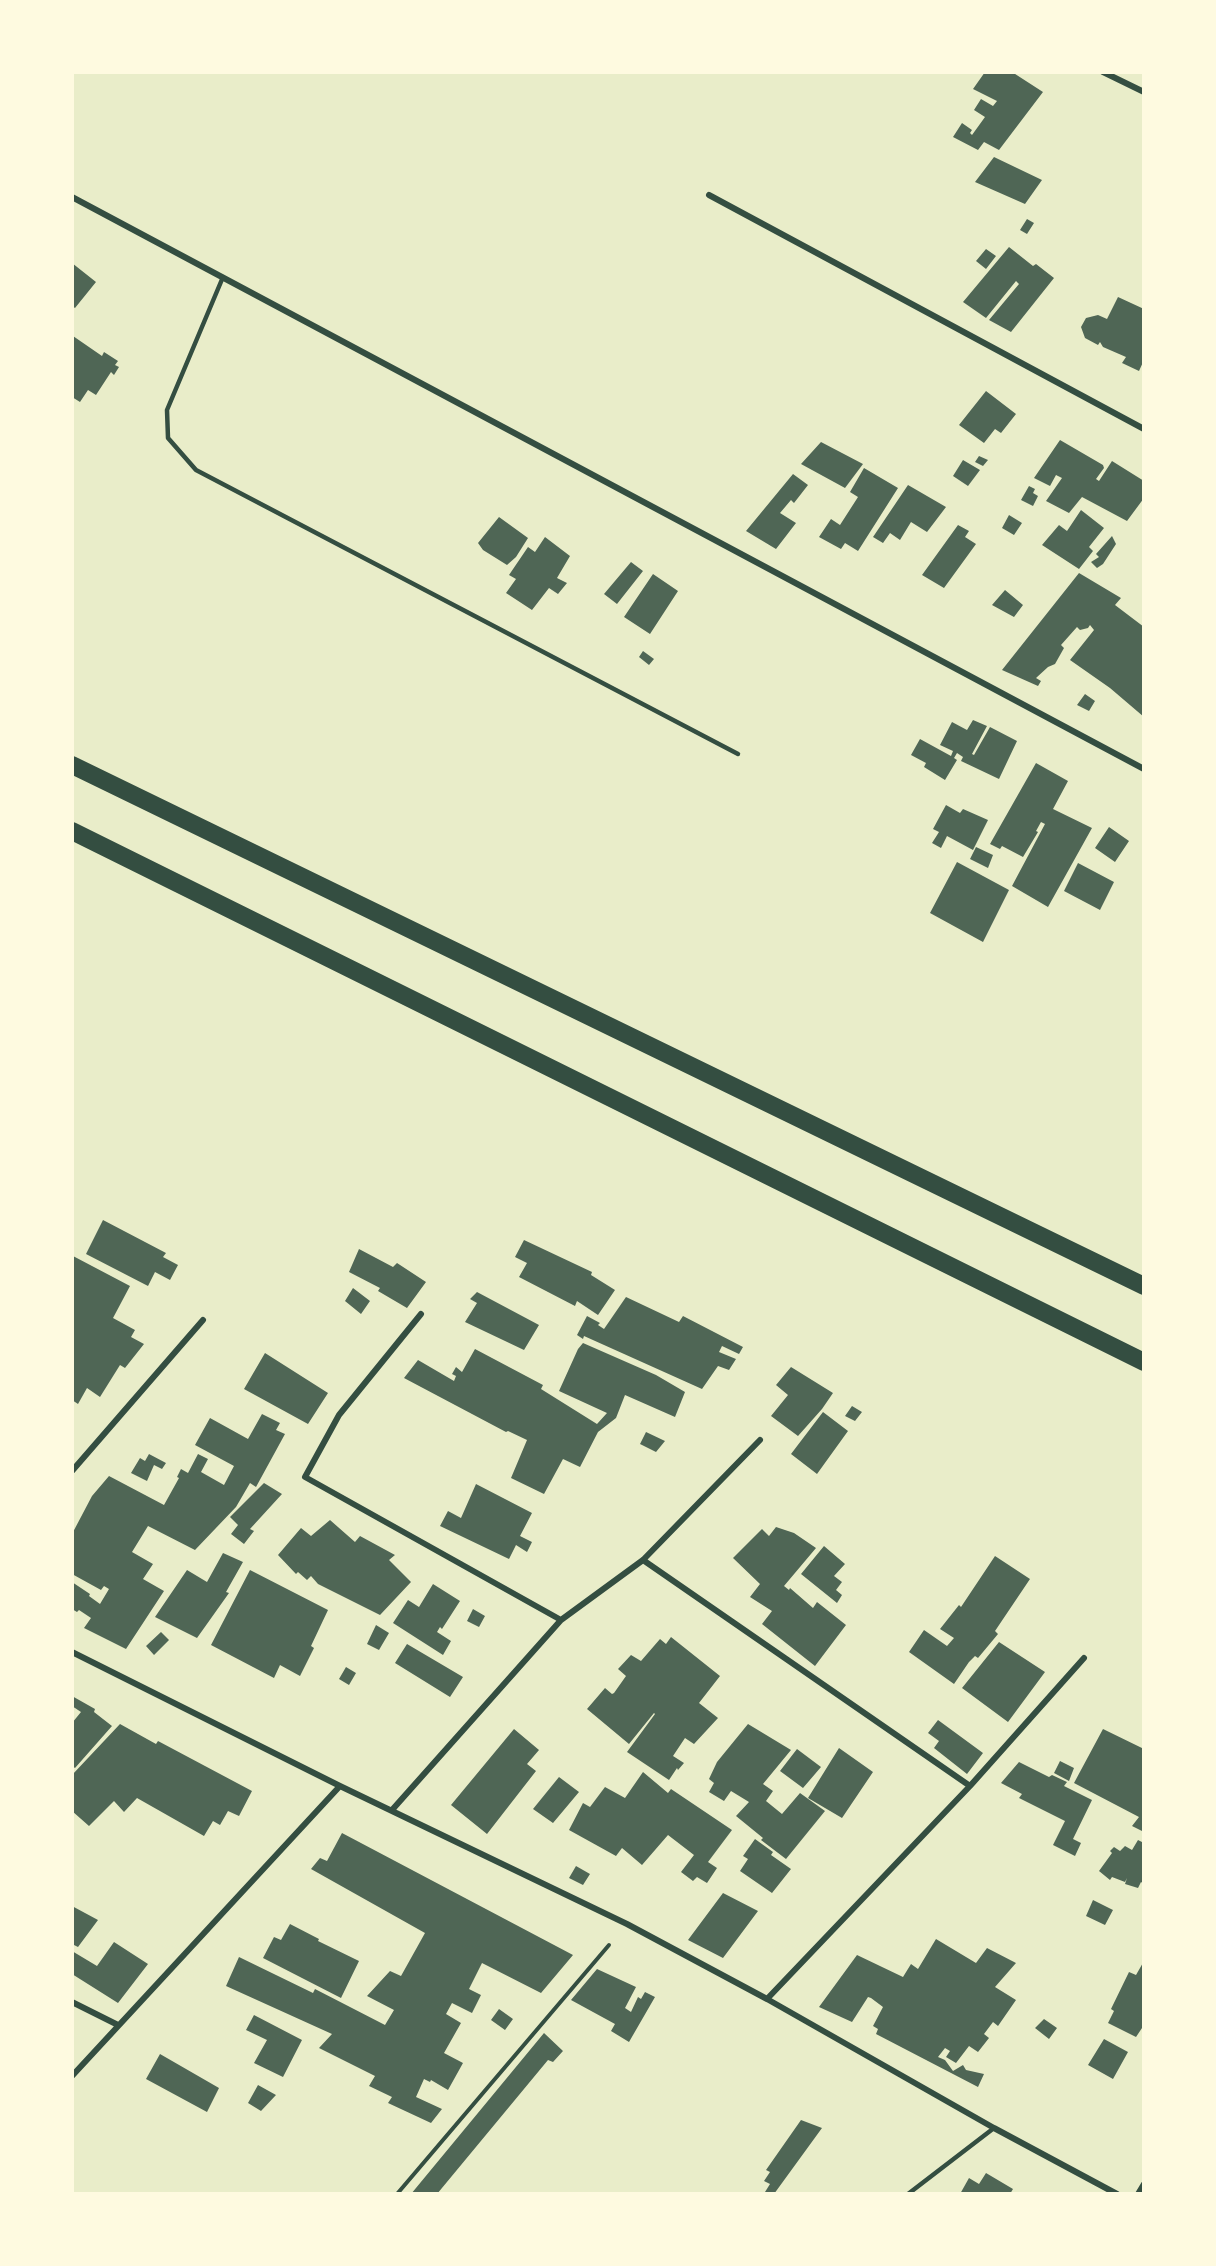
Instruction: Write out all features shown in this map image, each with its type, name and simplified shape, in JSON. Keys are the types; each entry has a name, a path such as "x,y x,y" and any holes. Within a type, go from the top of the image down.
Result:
{"highway":[{"path":"72,765 1144,1286"},
{"path":"72,831 1144,1362"}],"street":[{"path":"1104,72 1144,92"},
{"path":"709,195 1144,429"},
{"path":"72,197 1144,769"},
{"path":"421,1314 339,1415 305,1477 561,1620"},
{"path":"72,1471 203,1320"},
{"path":"392,1810 561,1620 643,1560 760,1440"},
{"path":"643,1560 970,1786"},
{"path":"72,1652 340,1786 627,1924 767,1999 994,2128 1117,2194"},
{"path":"767,1999 970,1786 1084,1658"},
{"path":"72,2076 340,1786"},
{"path":"72,2002 118,2025"},
{"path":"1138,2194 1144,2184"}],"lane":[{"path":"223,277 167,410 168,438 196,470 738,754"},
{"path":"908,2194 994,2128"}],"path":[{"path":"397,2194 627,1924"}],"building":[{"path":"985,72 1012,72 1043,92 999,150 984,142 978,150 953,137 962,123 972,130 970,133 972,135 985,117 974,110 981,99 993,106 997,101 973,89"},
{"path":"994,157 1042,180 1025,204 975,182"},
{"path":"1027,219 1034,223 1027,234 1020,230"},
{"path":"1009,247 1033,266 1036,264 1054,278 1011,332 989,320 1019,284 1016,281 986,318 963,302"},
{"path":"986,249 996,256 986,269 976,261"},
{"path":"72,263 96,282 75,308 72,306"},
{"path":"1118,297 1144,309 1144,360 1139,371 1122,363 1126,357 1103,347 1100,342 1098,345 1085,338 1081,327 1086,318 1098,315 1107,319"},
{"path":"73,336 102,356 104,352 118,361 115,365 119,367 114,375 111,372 96,395 88,390 80,402 72,397"},
{"path":"986,391 1016,414 1001,433 995,429 984,443 959,425"},
{"path":"1060,440 1103,465 1104,468 1096,479 1099,481 1112,461 1144,481 1144,498 1127,521 1082,497 1069,513 1046,501 1062,478 1056,475 1050,486 1034,478"},
{"path":"821,442 863,464 845,488 801,464"},
{"path":"979,456 988,460 983,466 975,462"},
{"path":"963,460 980,470 968,486 953,476"},
{"path":"864,468 898,488 858,551 845,543 841,549 819,537 831,519 840,525 858,497 850,492"},
{"path":"793,474 808,485 794,503 791,500 780,513 796,523 776,549 746,531"},
{"path":"908,485 946,507 927,532 911,522 900,540 890,533 883,543 873,537"},
{"path":"1029,486 1035,489 1033,493 1038,496 1033,506 1021,500"},
{"path":"1081,510 1104,528 1089,547 1093,551 1079,569 1042,545 1059,525 1067,531"},
{"path":"1009,515 1022,523 1014,535 1002,528"},
{"path":"499,517 528,538 516,557 507,565 483,550 478,543"},
{"path":"958,525 969,531 965,537 976,544 944,588 922,575"},
{"path":"1112,536 1116,544 1103,564 1097,568 1091,562 1099,557 1096,554"},
{"path":"545,537 570,556 557,578 567,583 558,594 549,588 532,610 506,593 516,579 509,575 528,547 535,552"},
{"path":"631,562 643,571 617,604 604,594"},
{"path":"1079,573 1121,598 1115,605 1144,627 1144,717 1110,688 1070,660 1094,630 1090,625 1080,630 1077,627 1061,645 1064,648 1055,664 1036,678 1041,681 1038,686 1002,670"},
{"path":"653,574 678,591 650,634 624,617"},
{"path":"1005,590 1023,605 1014,617 992,605"},
{"path":"643,651 654,659 649,665 639,657"},
{"path":"1085,694 1095,701 1089,711 1077,705"},
{"path":"973,720 987,726 972,754 974,755 990,727 1017,741 999,779 961,761 963,757 957,753 954,758 957,760 945,780 924,767 926,763 911,755 920,739 951,756 953,751 940,745 952,722 967,730"},
{"path":"1036,763 1068,781 1053,809 1092,828 1048,907 1012,886 1045,824 1041,822 1036,831 1038,832 1023,857 1002,846 1000,849 990,844"},
{"path":"946,805 960,813 963,809 988,820 973,850 947,836 941,848 932,843 939,832 933,829"},
{"path":"1109,827 1129,841 1115,862 1095,848"},
{"path":"976,847 993,855 988,868 970,859"},
{"path":"957,862 1009,890 983,942 930,913"},
{"path":"1078,863 1114,882 1100,910 1064,891"},
{"path":"103,1220 166,1253 163,1257 178,1265 170,1280 155,1272 148,1286 86,1254"},
{"path":"524,1240 592,1272 591,1275 615,1290 598,1315 577,1301 575,1306 519,1277 527,1263 515,1257"},
{"path":"359,1249 393,1267 397,1263 426,1282 407,1308 378,1291 380,1288 349,1272"},
{"path":"73,1256 130,1286 113,1318 135,1330 131,1337 144,1344 125,1368 120,1365 100,1397 87,1388 78,1404 72,1400"},
{"path":"353,1288 370,1301 361,1314 345,1301"},
{"path":"477,1292 539,1325 524,1350 465,1322 477,1303 470,1299"},
{"path":"626,1297 679,1322 683,1316 743,1347 739,1354 722,1346 719,1352 736,1359 729,1370 718,1366 702,1389 584,1336 583,1339 577,1335 587,1316 600,1323 598,1325 604,1329"},
{"path":"583,1343 656,1375 685,1392 675,1417 625,1395 616,1418 598,1432 580,1467 563,1459 544,1494 511,1478 527,1440 506,1432 404,1378 418,1360 454,1381 456,1376 452,1374 456,1367 462,1372 475,1349 543,1385 541,1389 597,1424 607,1413 559,1391"},
{"path":"265,1353 328,1393 308,1424 244,1389"},
{"path":"791,1367 833,1393 798,1436 771,1416 788,1395 776,1385"},
{"path":"852,1406 862,1412 855,1421 845,1416"},
{"path":"823,1412 848,1431 817,1474 791,1454"},
{"path":"262,1414 280,1423 276,1430 285,1434 256,1487 250,1483 236,1507 195,1550 148,1526 132,1552 153,1564 143,1579 164,1591 126,1649 84,1628 91,1618 79,1610 77,1612 72,1609 72,1582 100,1604 109,1589 104,1586 101,1590 72,1574 72,1534 92,1496 109,1476 164,1505 179,1478 177,1477 181,1469 188,1473 198,1454 208,1459 201,1472 224,1485 234,1466 195,1445 210,1418 248,1439"},
{"path":"646,1432 665,1441 656,1452 640,1444"},
{"path":"149,1454 166,1463 162,1469 154,1465 147,1481 131,1473 140,1458 145,1461"},
{"path":"264,1483 282,1494 250,1529 254,1531 244,1544 231,1534 238,1525 230,1517"},
{"path":"476,1484 532,1513 520,1536 532,1542 527,1552 516,1545 509,1559 440,1526 448,1511 461,1518"},
{"path":"330,1520 355,1542 360,1536 395,1555 389,1560 411,1582 380,1615 318,1584 311,1576 307,1580 298,1572 296,1574 278,1555 301,1528 311,1536"},
{"path":"776,1527 794,1533 816,1548 784,1586 789,1590 790,1588 813,1608 817,1602 846,1625 815,1666 762,1624 772,1611 750,1597 760,1584 733,1558 762,1529 769,1536"},
{"path":"824,1546 845,1564 834,1576 842,1582 836,1590 842,1595 837,1603 801,1574"},
{"path":"223,1553 243,1562 226,1592 229,1593 197,1638 155,1617 187,1570 207,1582"},
{"path":"995,1556 1030,1579 995,1631 998,1634 978,1658 975,1656 969,1662 954,1684 909,1652 924,1630 947,1646 954,1638 940,1629 959,1605 961,1607"},
{"path":"250,1570 328,1610 311,1646 314,1648 300,1676 280,1665 274,1678 211,1645"},
{"path":"433,1584 460,1601 442,1629 440,1627 437,1632 451,1641 443,1655 393,1623 408,1600 419,1607"},
{"path":"473,1609 485,1616 479,1627 467,1621"},
{"path":"376,1625 389,1633 379,1650 367,1644"},
{"path":"161,1632 169,1640 154,1655 146,1646"},
{"path":"671,1637 720,1676 699,1703 718,1718 694,1744 685,1738 673,1756 684,1763 678,1770 677,1768 669,1780 627,1752 654,1713 629,1744 587,1709 605,1688 612,1694 614,1693 626,1676 618,1669 631,1655 641,1661 660,1639 666,1644"},
{"path":"999,1642 1045,1672 1008,1722 962,1688"},
{"path":"407,1644 463,1677 450,1697 395,1663"},
{"path":"346,1667 356,1673 349,1685 339,1679"},
{"path":"72,1696 95,1709 94,1712 112,1726 75,1768 72,1766 72,1723 81,1712 72,1706"},
{"path":"938,1720 983,1753 967,1774 934,1748 939,1741 928,1733"},
{"path":"120,1724 156,1744 158,1741 252,1791 239,1816 228,1811 220,1825 213,1821 204,1836 137,1798 124,1812 114,1801 89,1826 72,1811 72,1775"},
{"path":"748,1724 791,1750 763,1784 773,1791 766,1801 782,1814 800,1793 825,1811 786,1859 761,1840 763,1838 736,1816 749,1802 731,1791 724,1801 709,1792 714,1783 709,1779 717,1762"},
{"path":"514,1729 539,1750 527,1764 536,1771 487,1834 451,1805"},
{"path":"1103,1729 1144,1749 1144,1832 1132,1826 1139,1817 1074,1783"},
{"path":"839,1748 873,1772 842,1818 808,1798"},
{"path":"797,1749 821,1767 803,1788 780,1771"},
{"path":"1060,1761 1074,1768 1069,1781 1054,1773"},
{"path":"1019,1762 1049,1777 1052,1775 1067,1782 1064,1786 1092,1800 1073,1839 1081,1843 1075,1856 1053,1845 1065,1821 1019,1798 1022,1794 1001,1783"},
{"path":"643,1772 668,1793 671,1789 732,1830 708,1862 717,1868 707,1883 697,1877 693,1881 681,1872 694,1855 668,1835 642,1865 622,1848 616,1856 569,1830 583,1803 590,1807 605,1787 625,1798"},
{"path":"559,1777 579,1792 553,1823 533,1809"},
{"path":"342,1833 573,1955 541,1993 482,1963 469,1989 481,1995 472,2013 452,2003 446,2014 461,2023 444,2053 463,2063 448,2090 431,2080 430,2082 424,2079 416,2097 442,2109 431,2123 388,2103 392,2097 369,2086 375,2076 319,2048 332,2034 226,1986 239,1957 313,1993 315,1989 385,2025 394,2010 367,1996 390,1971 401,1976 425,1933 311,1869 320,1858 327,1861"},
{"path":"755,1839 773,1852 771,1855 791,1869 772,1893 740,1871 748,1859 743,1856"},
{"path":"1138,1840 1144,1843 1144,1884 1141,1882 1138,1888 1125,1884 1127,1878 1125,1882 1112,1877 1110,1880 1099,1871 1114,1847 1120,1851 1125,1846 1132,1850"},
{"path":"576,1866 590,1874 583,1885 569,1878"},
{"path":"723,1893 758,1911 723,1958 688,1940"},
{"path":"1093,1900 1113,1910 1105,1925 1086,1916"},
{"path":"72,1906 98,1920 78,1947 72,1944"},
{"path":"290,1924 359,1961 341,1998 263,1958 274,1937 281,1940"},
{"path":"936,1939 976,1963 987,1948 1016,1963 995,1987 1016,2000 998,2026 993,2022 984,2034 989,2038 978,2052 969,2046 956,2063 946,2057 950,2051 945,2048 938,2057 945,2060 953,2071 963,2065 966,2070 984,2074 978,2087 876,2034 878,2029 873,2026 883,2007 871,1998 868,1997 852,2022 819,2007 857,1955 903,1977 911,1964 918,1969"},
{"path":"114,1942 148,1964 118,2003 72,1974 72,1951 97,1966"},
{"path":"1144,1961 1144,2025 1136,2037 1108,2023 1114,2011 1111,2009 1129,1972 1136,1975"},
{"path":"597,1969 636,1987 625,2008 631,2012 638,1997 641,1999 645,1992 655,1997 629,2042 611,2031 615,2024 571,2000"},
{"path":"499,2009 513,2019 505,2030 491,2020"},
{"path":"254,2015 302,2040 283,2077 254,2063 267,2040 246,2030"},
{"path":"1044,2019 1057,2028 1049,2039 1035,2028"},
{"path":"544,2033 563,2051 553,2062 548,2060 437,2194 411,2194"},
{"path":"1104,2039 1128,2052 1113,2079 1088,2065"},
{"path":"160,2054 219,2088 207,2112 146,2079"},
{"path":"258,2085 276,2095 261,2111 248,2103"},
{"path":"801,2120 822,2128 774,2194 769,2194 765,2192 770,2184 764,2181 770,2172 766,2170"},
{"path":"986,2173 1013,2189 1010,2194 960,2194 969,2178 979,2184"}]}
